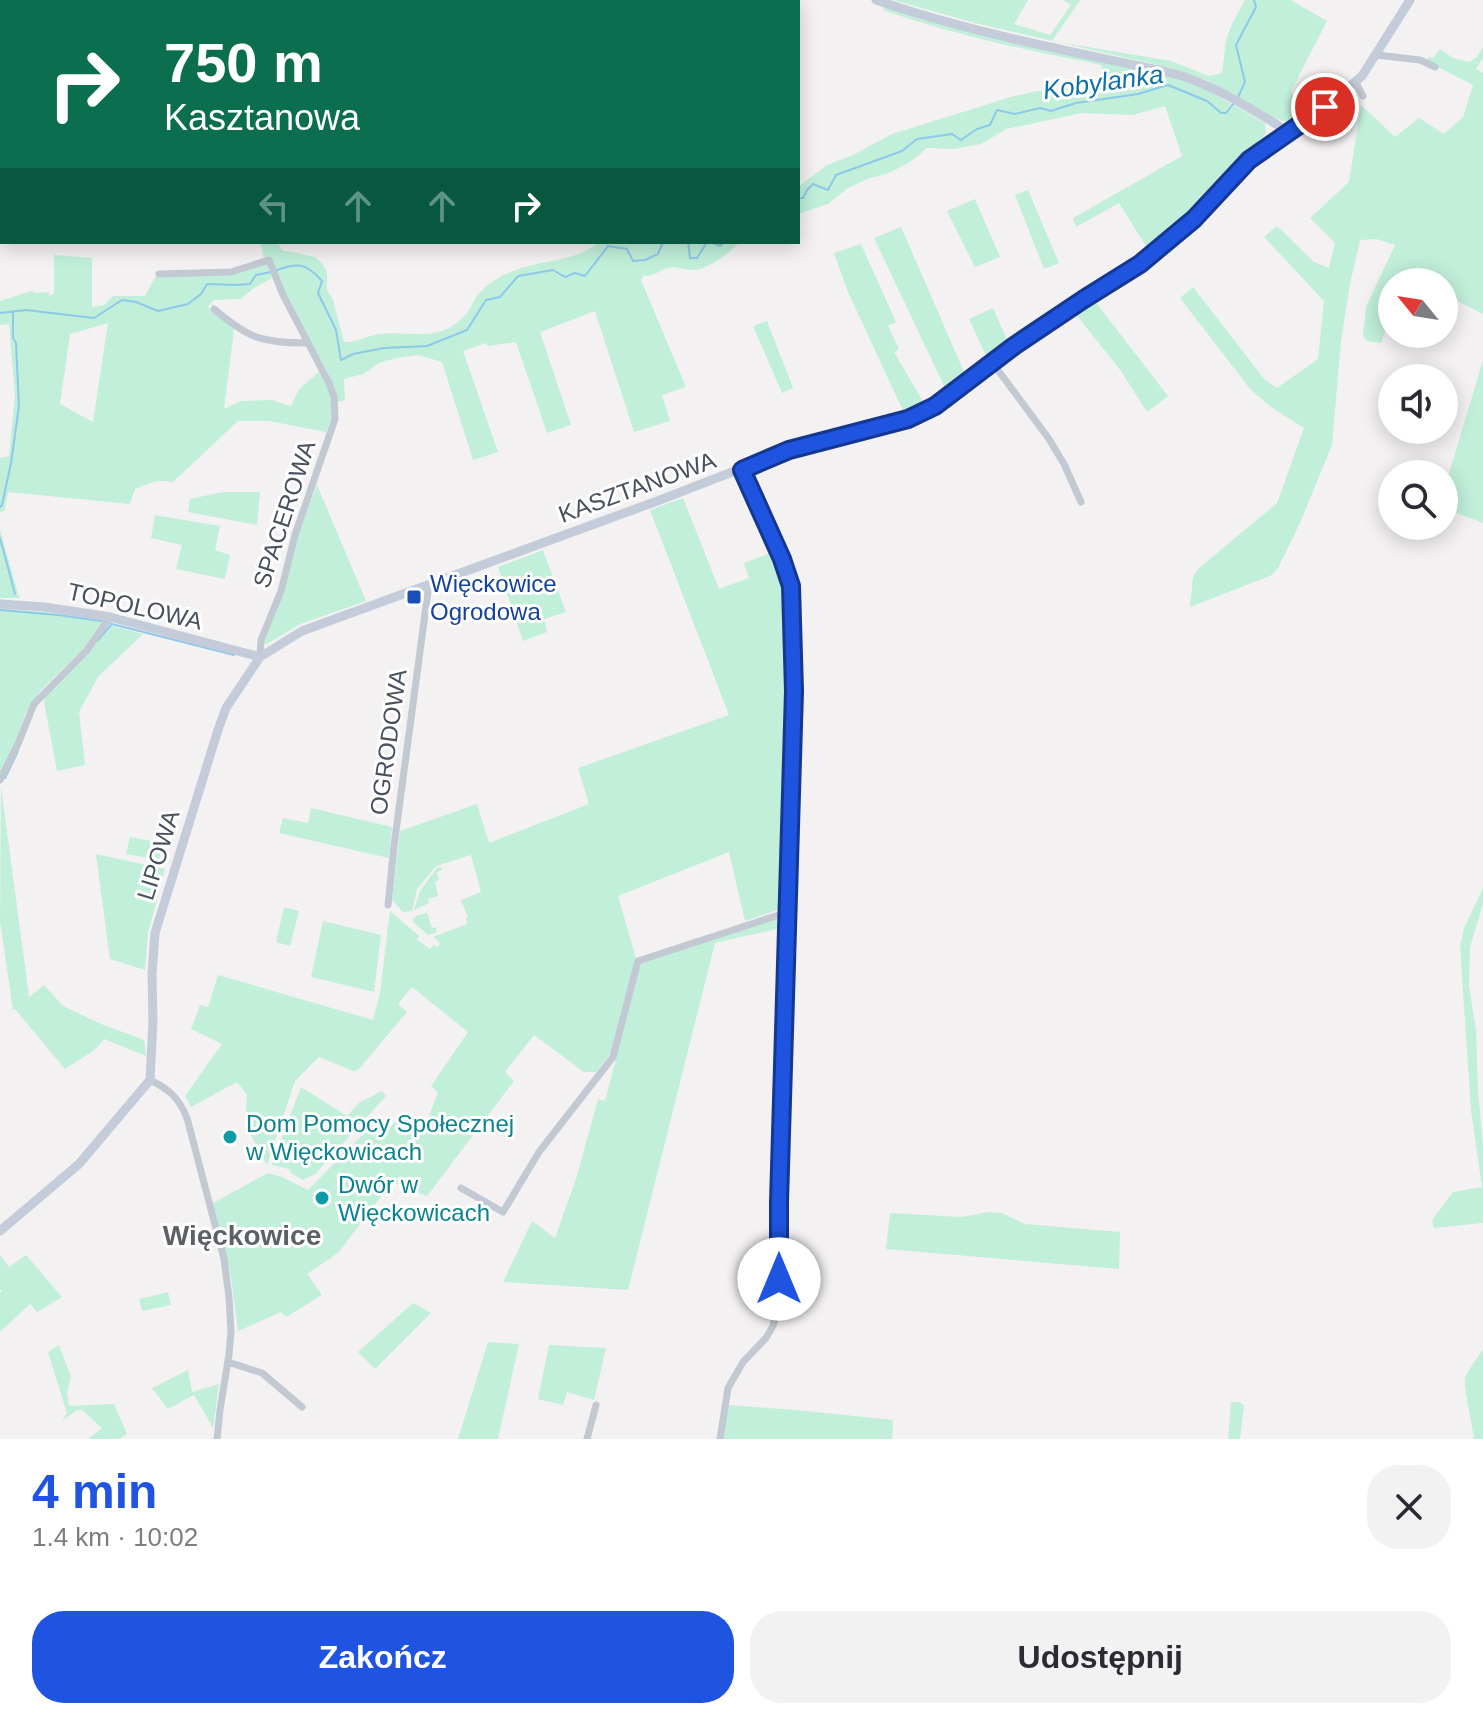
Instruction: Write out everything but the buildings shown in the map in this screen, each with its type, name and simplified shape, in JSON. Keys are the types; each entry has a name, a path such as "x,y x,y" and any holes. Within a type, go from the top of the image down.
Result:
{"street":[{"path":"876,0 1004,37 1176,74 1248,106 1282,128 1282,135"},
{"name":"KASZTANOWA","path":"260,657 302,631 789,450 908,419 926,411 992,362 1150,256 1194,219 1249,160 1325,107 1362,76 1410,0"},
{"path":"1377,55 1420,60 1435,67"},
{"path":"1355,81 1363,96"},
{"path":"159,274 231,272 269,260 307,343"},
{"path":"214,309 254,338 307,343"},
{"name":"SPACEROWA","path":"260,657 261,640 281,591 295,535 335,419 334,397 329,383 307,343"},
{"path":"992,362 1049,439 1081,502"},
{"path":"720,1439 728,1388 743,1362 766,1338 778,1307 795,679 791,586 742,470"},
{"name":"OGRODOWA","path":"388,905 429,584"},
{"name":"TOPOLOWA","path":"0,604 110,617 260,657"},
{"path":"0,780 34,704 87,650 110,617"},
{"name":"LIPOWA","path":"150,1080 155,933 222,719 260,657"},
{"path":"461,1188 503,1212 539,1152 613,1057 638,961 788,912"},
{"path":"0,1231 79,1164 150,1080 174,1094 187,1118 224,1259 231,1332 217,1439"},
{"path":"228,1362 262,1373 302,1407"},
{"path":"587,1439 596,1405"}],"green space":[{"path":"893,0 1028,0 1014,24 1050,35 1071,5 1063,0 1080,0 1052,41"},
{"path":"1245,0 1291,0 1327,21 1291,91 1304,115 1289,123 1259,112 1209,81 1179,70 1056,42 1171,61 1209,76 1222,73 1226,40"},
{"path":"885,6 1193,82 1265,123 1266,134 1194,209 1146,246 1119,203 1076,227 1073,218 1182,156 1165,106 1132,115 1082,113 1006,129 981,144 954,149 927,148 889,173 867,179 848,188 828,204 800,213 800,185 827,165 892,134 1014,96 1080,88 1098,82 1103,73 1101,65 1018,48 883,10"},
{"path":"1483,47 1483,58 1476,69 1483,73 1483,314 1458,301 1458,268 1384,268 1395,245 1376,239 1360,240 1341,341 1332,445 1300,523 1272,575 1190,607 1193,577 1199,568 1277,503 1304,428 1251,390 1180,298 1193,287 1265,380 1277,388 1318,359 1324,301 1264,237 1277,226 1314,262 1329,268 1335,243 1310,218 1349,182 1361,105 1395,137 1419,118 1444,134 1463,117 1473,85 1427,64 1428,57 1433,58 1440,49 1453,58 1469,62 1477,57"},
{"path":"1028,190 1059,263 1044,269 1015,195"},
{"path":"975,199 1000,257 975,267 947,211"},
{"path":"901,227 965,374 946,390 874,238"},
{"path":"261,244 278,244 282,250 315,257 321,262 327,272 327,290 333,300 344,342 380,334 442,331 463,317 481,291 499,278 525,267 579,254 596,244 738,244 704,267 692,270 669,268 643,276 641,280 686,387 662,395 670,421 634,432 595,311 540,332 571,425 547,433 516,342 488,346 486,343 463,351 498,452 473,460 442,362 418,355 379,363 363,374 344,379 345,400 338,402 328,373 264,260"},
{"path":"861,244 896,322 888,326 899,349 894,352 925,405 904,413 848,292 834,253"},
{"path":"54,255 92,258 92,307 104,305 113,296 145,296 155,277 234,274 267,264 272,278 241,299 214,300 208,307 234,329 224,409 241,401 272,400 291,406 299,389 320,371 332,401 332,415 326,432 269,421 238,421 172,483 158,481 135,489 130,504 8,492 5,510 0,513 0,458 9,456 15,395 9,324 0,325 0,301 31,291 54,294","holes":["108,323 93,422 60,404 70,334"]},
{"path":"1378,281 1378,343 1367,341 1363,336 1366,307"},
{"path":"1094,300 1168,396 1147,412 1121,371 1074,312"},
{"path":"993,308 1008,342 987,358 969,319"},
{"path":"767,321 793,388 782,393 753,326"},
{"path":"1483,360 1483,523 1458,513 1458,460 1453,460"},
{"path":"317,485 366,601 300,624 264,644 298,535"},
{"path":"222,492 260,492 257,525 188,512 190,499"},
{"path":"683,498 719,589 749,578 744,563 773,552 787,588 784,908 745,921 729,852 618,896 636,958 612,1051 596,1072 584,1072 534,1035 505,1072 514,1081 427,1196 392,1182 338,1253 307,1274 322,1295 286,1317 281,1312 238,1331 231,1277 213,1203 268,1173 308,1190 380,1117 386,1131 403,1115 423,1132 438,1092 431,1086 468,1032 412,987 398,1004 407,1012 358,1070 353,1071 319,1057 295,1081 267,1165 245,1124 247,1095 237,1082 191,1107 185,1096 222,1044 191,1029 200,1005 208,1007 218,975 373,1020 380,993 390,911 419,936 417,940 430,949 433,945 438,947 440,943 433,937 467,924 468,917 461,900 481,892 471,855 436,866 417,889 412,911 403,912 392,900 400,831 477,804 489,843 589,804 578,768 729,715 650,510"},
{"path":"155,515 220,526 215,550 230,555 225,579 176,569 182,545 151,538"},
{"path":"0,530 19,597 21,598 0,598"},
{"path":"543,550 566,612 544,619 547,632 523,641 498,567"},
{"path":"0,608 104,621 84,648 31,704 0,777"},
{"path":"109,625 143,634 98,677 79,712 85,765 57,771 45,695 76,665"},
{"path":"1,787 29,997 44,985 63,1006 144,1040 146,1056 104,1039 65,1069 13,1010 0,921"},
{"path":"311,808 392,827 389,858 279,833 283,818 308,823"},
{"path":"130,837 163,843 159,860 126,854"},
{"path":"96,854 165,869 148,933 145,970 110,959"},
{"path":"441,867 442,870 437,872 439,880 435,882 438,896 428,899 429,903 414,910 420,891"},
{"path":"1483,888 1483,904 1470,947 1469,986 1476,1030 1483,1145 1483,1223 1434,1228 1432,1220 1453,1192 1482,1187 1471,1110 1460,947 1464,928"},
{"path":"284,907 299,911 290,946 276,942"},
{"path":"427,913 432,928 436,927 437,932 428,935 413,920"},
{"path":"774,920 785,922 785,927 715,943 628,1290 503,1282 532,1221 555,1238 577,1176 598,1099 605,1101 641,963"},
{"path":"323,921 381,935 374,992 311,977"},
{"path":"301,1087 347,1116 359,1103 382,1091 386,1096 315,1174 303,1180 289,1169 272,1165"},
{"path":"890,1213 961,1217 1002,1213 1025,1224 1120,1232 1119,1269 886,1249"},
{"path":"0,1255 9,1267 26,1255 62,1297 37,1312 30,1304 0,1332 2,1291"},
{"path":"168,1292 171,1305 142,1311 139,1299"},
{"path":"413,1303 431,1313 375,1369 358,1352"},
{"path":"488,1342 519,1344 498,1439 458,1439"},
{"path":"59,1345 71,1377 67,1393 69,1406 114,1404 127,1434 119,1439 88,1439 102,1428 82,1410 77,1410 62,1421 67,1413 48,1352"},
{"path":"549,1345 606,1348 594,1400 567,1392 563,1405 538,1399"},
{"path":"1483,1349 1483,1439 1474,1439 1465,1378"},
{"path":"188,1370 192,1392 219,1384 213,1428 194,1395 168,1409 152,1388"},
{"path":"1231,1402 1244,1405 1240,1439 1228,1439"},
{"path":"728,1405 893,1420 892,1439 723,1439"}],"waterway":[{"name":"Kobylanka","path":"1238,97 1245,82 1236,45 1256,7 1254,0"},
{"name":"Kobylanka","path":"800,198 813,184 828,190 836,175 902,151 917,139 952,134 961,140 977,129 990,125 997,110 1015,114 1040,108 1051,111 1168,85 1207,101 1221,113 1226,113 1234,103"},
{"name":"Kobylanka","path":"277,270 302,266 322,281 318,293 336,330 341,360 353,354 384,348 427,346 467,330 486,300 500,297 518,276 553,270 565,277 575,273 585,276 608,246 627,249 633,261 658,254 662,244"},
{"name":"Kobylanka","path":"688,244 690,258 697,258 706,244"},
{"name":"Kobylanka","path":"716,244 722,244"},
{"name":"Kobylanka","path":"0,313 26,310 94,318 122,300 158,311 188,304 201,294 207,284 250,284 256,275 271,272"},
{"path":"0,507 11,463 19,406 13,312"},
{"path":"0,538 15,594"},
{"path":"0,610 102,621"},
{"path":"108,623 234,655"},
{"path":"97,641 111,625"},
{"path":"5,778 18,751"}],"place":[{"name":"Więckowice Ogrodowa","path":"414,597"},
{"name":"Dom Pomocy Społecznej w Więckowicach","path":"230,1137"},
{"name":"Dwór w Więckowicach","path":"322,1198"}],"district":[{"name":"Więckowice","path":"242,1235"}],"route":[{"path":"779,1279 795,667 791,586 742,470 789,450 908,419 926,411 1014,346 1140,264 1194,219 1249,160 1325,107"}]}
